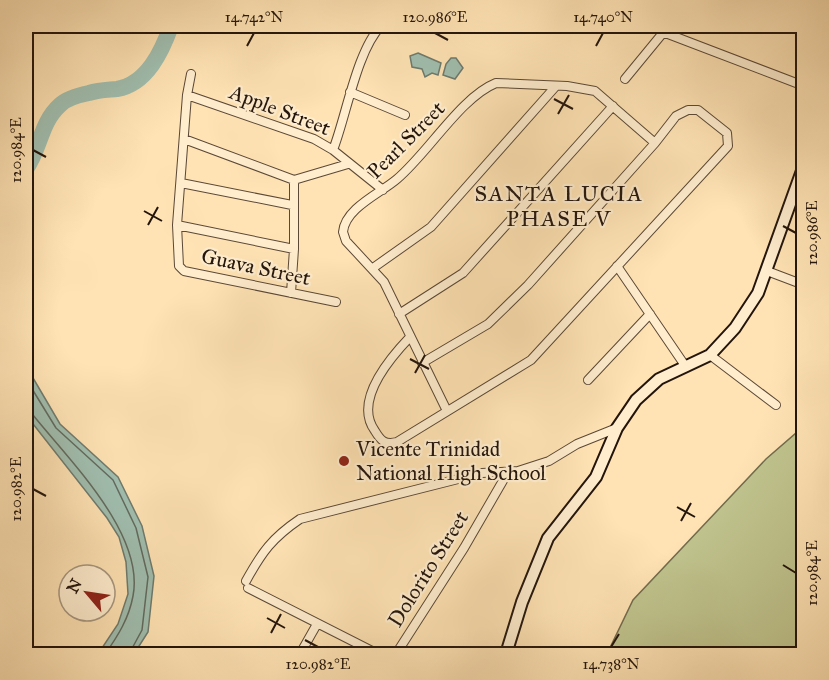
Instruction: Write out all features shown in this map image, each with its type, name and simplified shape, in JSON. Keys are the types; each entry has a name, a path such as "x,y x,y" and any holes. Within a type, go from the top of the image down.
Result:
{"main road":[{"path":"506,654 522,602 548,538 596,477 617,428 647,388 659,379 710,355 735,328 758,293 804,165"}],"street":[{"path":"333,150 350,92 369,45 381,26"},
{"path":"537,26 568,26"},
{"path":"625,80 663,30 804,86"},
{"path":"191,74 187,95 177,225 294,249"},
{"name":"Pearl Street","path":"447,411 373,267 346,241 343,226 348,216 383,190 417,160 470,100 486,87 504,81 595,91 655,143"},
{"path":"373,267 431,227 556,86"},
{"path":"350,92 405,116"},
{"name":"Apple Street","path":"187,95 291,130 333,150 383,190"},
{"path":"399,314 463,273 613,106"},
{"path":"410,337 399,349 369,395 368,410 372,427 382,441 389,444 397,442 531,360 728,146 727,133 698,110 688,110 676,116 655,143 528,285 488,324 422,363"},
{"path":"184,139 294,180 348,164"},
{"path":"291,293 294,249 292,206 294,180"},
{"path":"181,183 292,206"},
{"name":"Guava Street","path":"177,225 179,266 184,271 336,302"},
{"path":"617,266 686,367"},
{"path":"767,271 804,285"},
{"path":"588,380 650,314"},
{"path":"710,355 776,405"},
{"path":"378,654 318,624 247,584 264,549 278,534 300,519 482,472 508,472 549,461 577,444 617,428"},
{"name":"Dolorito Street","path":"396,654 445,581 508,472"},
{"path":"300,654 318,624"}],"green space":[{"path":"803,427 803,654 607,654 633,600 766,459"}],"water":[{"path":"418,53 441,63 438,75 432,73 425,77 422,69 412,67 410,56"},
{"path":"451,58 456,58 463,68 455,79 443,75 446,64"},
{"path":"26,366 60,424 118,477 142,526 154,576 148,632 134,654 98,654 118,624 128,594 126,562 119,537 107,518 26,415"}],"waterway":[{"path":"26,169 48,120 60,105 77,96 117,89 137,81 158,56 171,26"}],"place":[{"name":"Vicente Trinidad National High School","path":"344,461"}],"district":[{"name":"SANTA LUCIA PHASE V","path":"559,206"}]}
